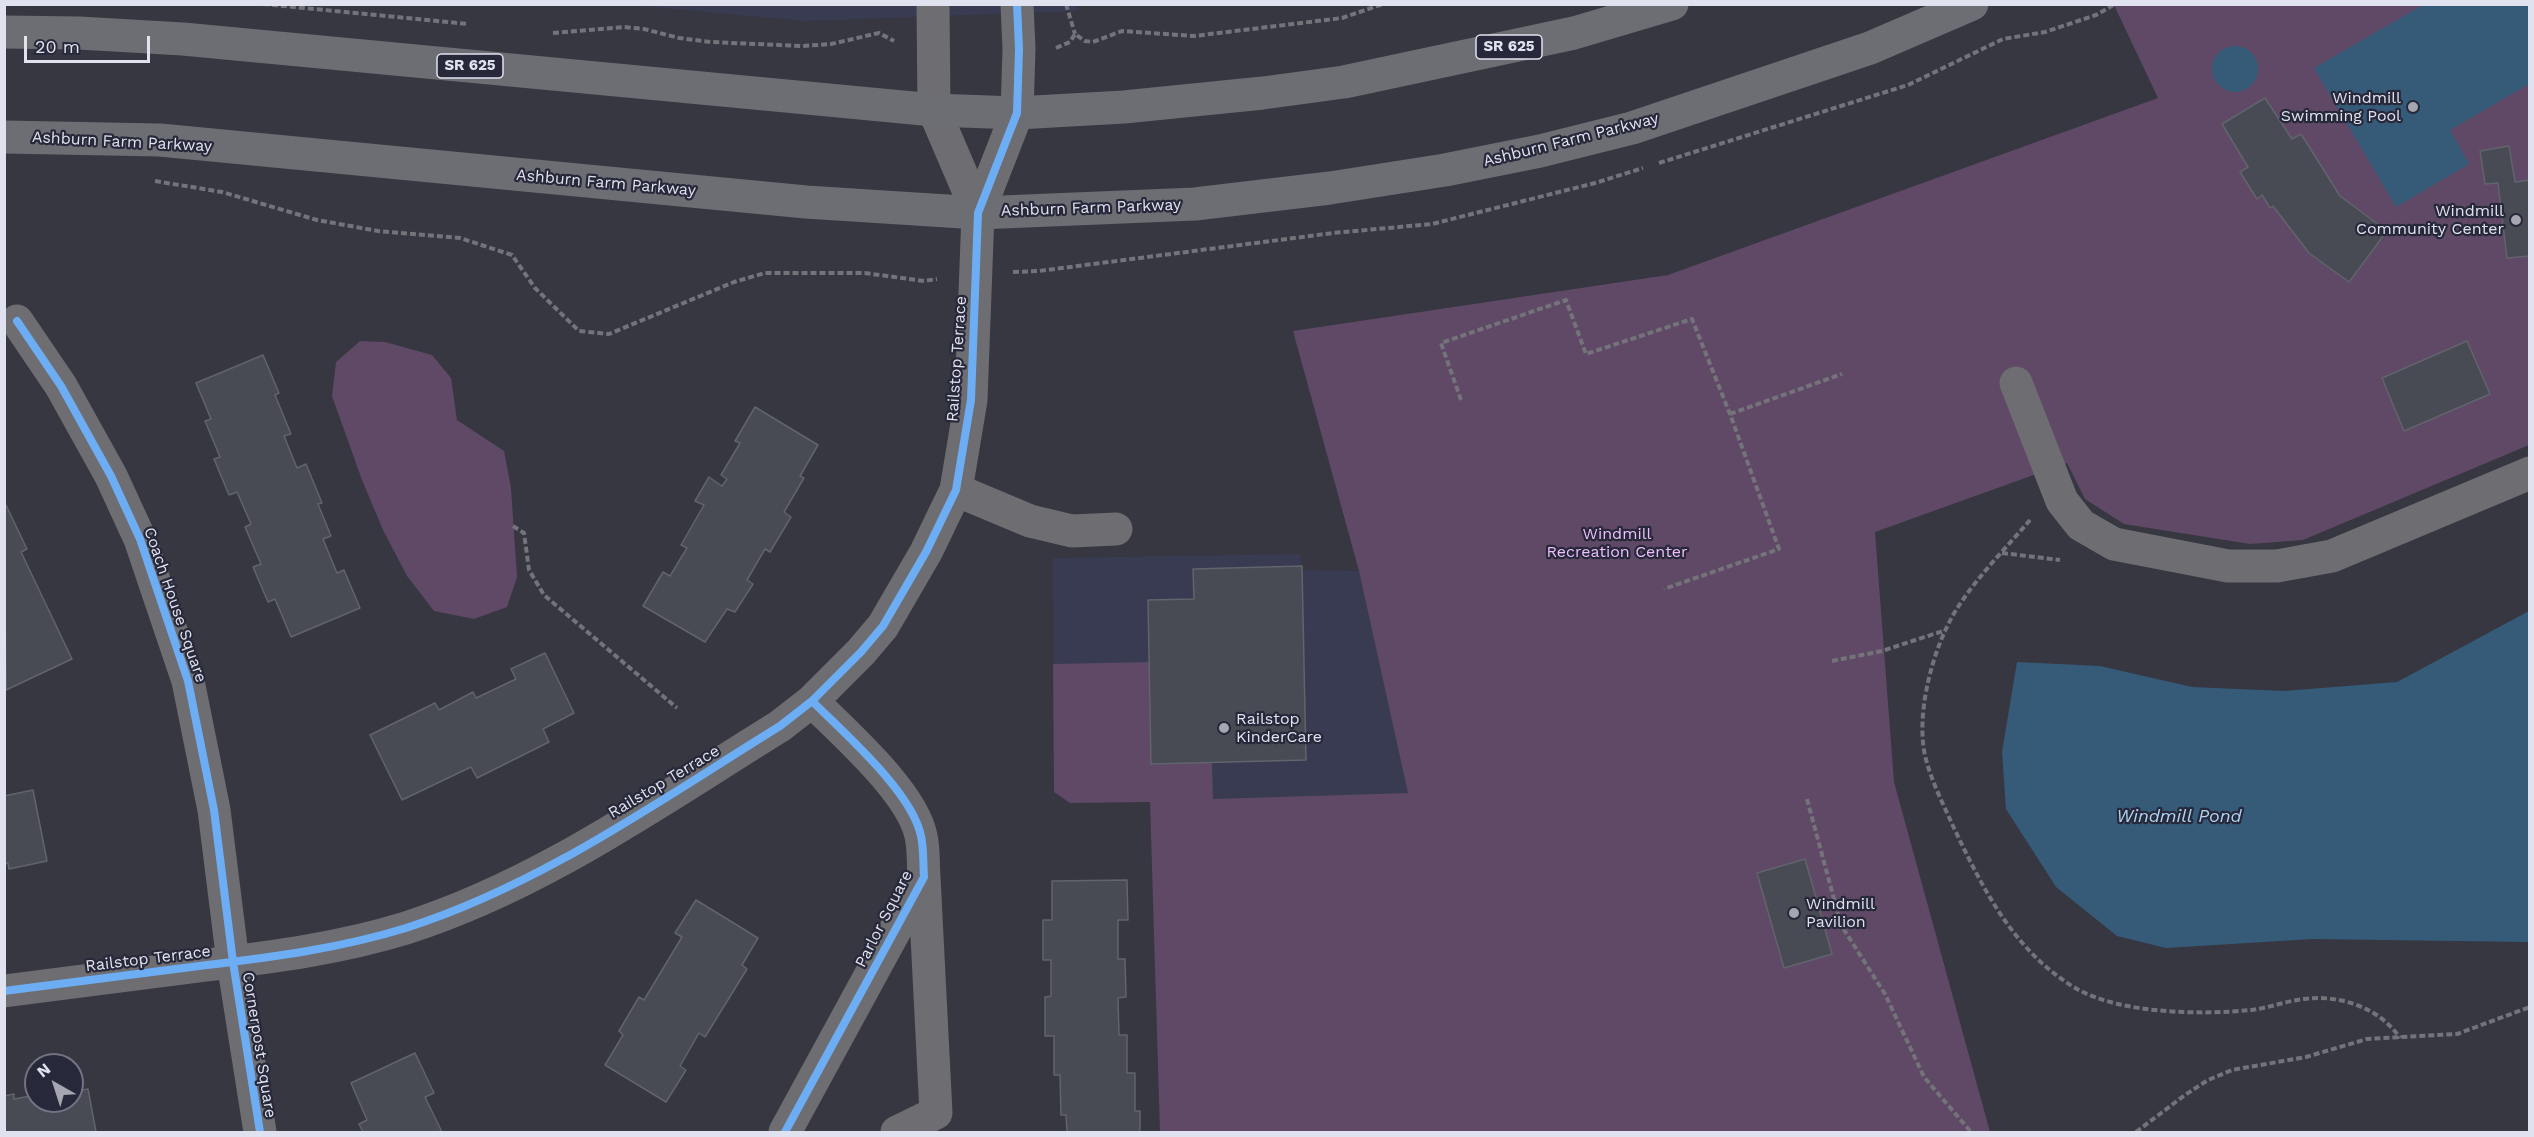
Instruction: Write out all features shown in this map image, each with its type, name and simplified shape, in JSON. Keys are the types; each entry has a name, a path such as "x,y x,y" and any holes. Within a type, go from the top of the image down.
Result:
{"main road":[{"name":"SR 625","path":"4,32 79,33 183,39 934,110 1017,113 1124,107 1263,93 1350,81 1574,33 1672,4"},
{"name":"Ashburn Farm Parkway","path":"4,137 160,140 806,202 978,213 1195,204 1330,188 1445,170 1529,153 1632,128 1870,48 1972,4"}],"street":[{"path":"933,4 934,110 978,213"},
{"path":"978,213 1017,113 1019,49 1017,4"},
{"name":"Railstop Terrace","path":"4,991 340,946 407,927 505,889 566,857 780,726 812,701 861,652 883,626 926,552 956,490 971,400 978,213"},
{"name":"Coach House Square","path":"18,321 61,386 111,476 140,538 188,681 214,810 232,962"},
{"path":"2016,383 2062,501 2081,525 2114,544 2228,566 2277,566 2332,556 2529,473"},
{"path":"956,490 1030,521 1072,531 1116,529"},
{"name":"Parlor Square","path":"812,701 889,781 909,809 921,835 936,1113 897,1132"},
{"name":"Parlor Square","path":"785,1132 924,877"},
{"name":"Cornerpost Square","path":"232,962 260,1132"}],"path":[{"path":"262,4 469,24"},
{"path":"1066,4 1075,34 1085,41 1093,42 1122,31 1194,36 1342,18 1383,4"},
{"path":"544,33 624,27 711,42 802,46 831,44 879,33 910,48 934,48"},
{"path":"1019,49 1060,48 1070,42 1075,34"},
{"path":"151,181 222,192 317,220 378,231 460,238 512,255 535,288 579,331 609,334 734,282 765,273 865,273 924,281"},
{"path":"1461,399 1441,343 1566,300 1586,354 1692,319 1730,414 1779,549 1665,589"},
{"path":"1730,414 1842,374"},
{"path":"2062,501 2030,519 1957,608 1929,674 1924,701 1921,726 1926,763 1982,887 1999,915 2040,961 2078,989 2101,998 2172,1012 2253,1010 2306,999 2331,999 2351,1003 2377,1015 2391,1024 2400,1038"},
{"path":"513,526 524,534 529,570 544,595 677,708"},
{"path":"1832,662 1882,651 1947,629"},
{"path":"1807,800 1841,925 1885,994 1924,1077 1971,1132"},
{"path":"2136,1132 2208,1080 2232,1070 2306,1057 2367,1039 2457,1034 2529,1007"}],"shaded area":[{"path":"1077,4 1077,11 805,21 632,5"},
{"name":"Railstop KinderCare","path":"1300,554 1302,570 1359,571 1409,794 1070,803 1054,792 1053,558"}],"green space":[{"name":"Windmill Recreation Center","path":"2114,5 2529,5 2529,445 2303,540 2250,544 2124,524 2085,499 2067,463 1875,532 1894,782 1990,1132 1160,1132 1150,802 1070,803 1054,792 1053,664 1150,662 1212,762 1213,799 1408,793 1359,571 1293,331 1668,275 2158,98"},
{"path":"360,341 385,342 432,355 451,378 457,420 504,451 511,488 517,577 507,607 474,619 434,611 407,576 383,530 362,480 332,396 336,362"}],"water":[{"name":"Windmill Swimming Pool","path":"2423,5 2529,5 2529,84 2450,130 2469,164 2396,207 2314,68"},
{"path":"2235,46 2251,53 2258,69 2251,85 2235,92 2219,85 2212,69 2219,53"},
{"name":"Windmill Pond","path":"2529,611 2529,942 2313,939 2166,948 2117,936 2056,887 2006,809 2002,752 2017,662 2100,666 2192,687 2284,691 2397,682"}],"building":[{"path":"2265,98 2292,139 2301,134 2340,196 2387,231 2349,282 2309,253 2273,206 2270,208 2262,195 2257,199 2240,172 2248,167 2222,124"},
{"name":"Windmill Community Center","path":"2509,146 2515,182 2530,180 2530,256 2507,258 2498,183 2485,184 2480,151"},
{"path":"2467,341 2490,394 2404,431 2382,378"},
{"path":"263,355 279,393 275,395 291,434 284,436 297,468 306,464 322,503 318,504 331,536 323,539 337,573 344,570 360,608 291,637 275,599 268,602 253,567 261,564 245,527 251,524 237,492 229,495 214,459 220,457 205,421 211,419 196,383"},
{"path":"755,407 818,445 800,476 804,478 784,512 791,517 770,552 765,549 747,580 753,584 735,612 727,609 705,642 643,606 663,572 670,576 687,548 681,545 704,505 695,501 709,477 722,486 727,479 721,475 740,443 735,441"},
{"path":"4,501 27,549 21,552 72,659 6,690"},
{"name":"Railstop KinderCare","path":"1302,566 1306,760 1151,764 1148,600 1194,599 1193,569"},
{"path":"545,653 574,713 543,729 549,742 477,778 471,767 402,800 370,735 435,703 439,710 473,692 476,698 516,679 511,669"},
{"path":"33,790 47,861 9,869 8,863 4,864 4,796"},
{"name":"Windmill Pavilion","path":"1805,859 1832,954 1784,968 1757,873"},
{"path":"1127,880 1128,920 1118,920 1118,959 1125,959 1126,997 1118,998 1119,1035 1127,1035 1127,1073 1135,1073 1135,1111 1140,1111 1140,1132 1067,1132 1066,1115 1061,1115 1060,1075 1054,1075 1054,1036 1045,1036 1045,997 1051,996 1051,960 1043,960 1043,920 1052,920 1052,881"},
{"path":"696,900 758,938 742,965 747,969 705,1037 699,1033 680,1066 686,1070 666,1102 605,1065 623,1035 619,1031 639,997 644,1000 682,937 675,933"},
{"path":"415,1053 434,1093 425,1097 442,1132 363,1132 359,1124 367,1120 351,1083"},
{"path":"88,1089 96,1132 4,1132 4,1096 14,1094 14,1099 24,1097 24,1113 84,1113 84,1090"}],"cycle path":[{"path":"4,991 282,955 357,941 406,928 505,889 599,839 780,726 812,701 861,652 883,626 926,552 956,490 971,400 978,213 1017,113 1019,49 1017,4"},
{"path":"17,321 61,386 111,476 140,539 188,681 214,810 233,962 260,1132"},
{"path":"785,1132 924,877 921,836 905,801 875,764 812,701"}],"place":[{"name":"Windmill Swimming Pool","path":"2413,107"},
{"name":"Windmill Community Center","path":"2516,220"},
{"name":"Railstop KinderCare","path":"1224,728"},
{"name":"Windmill Pavilion","path":"1794,913"}]}
